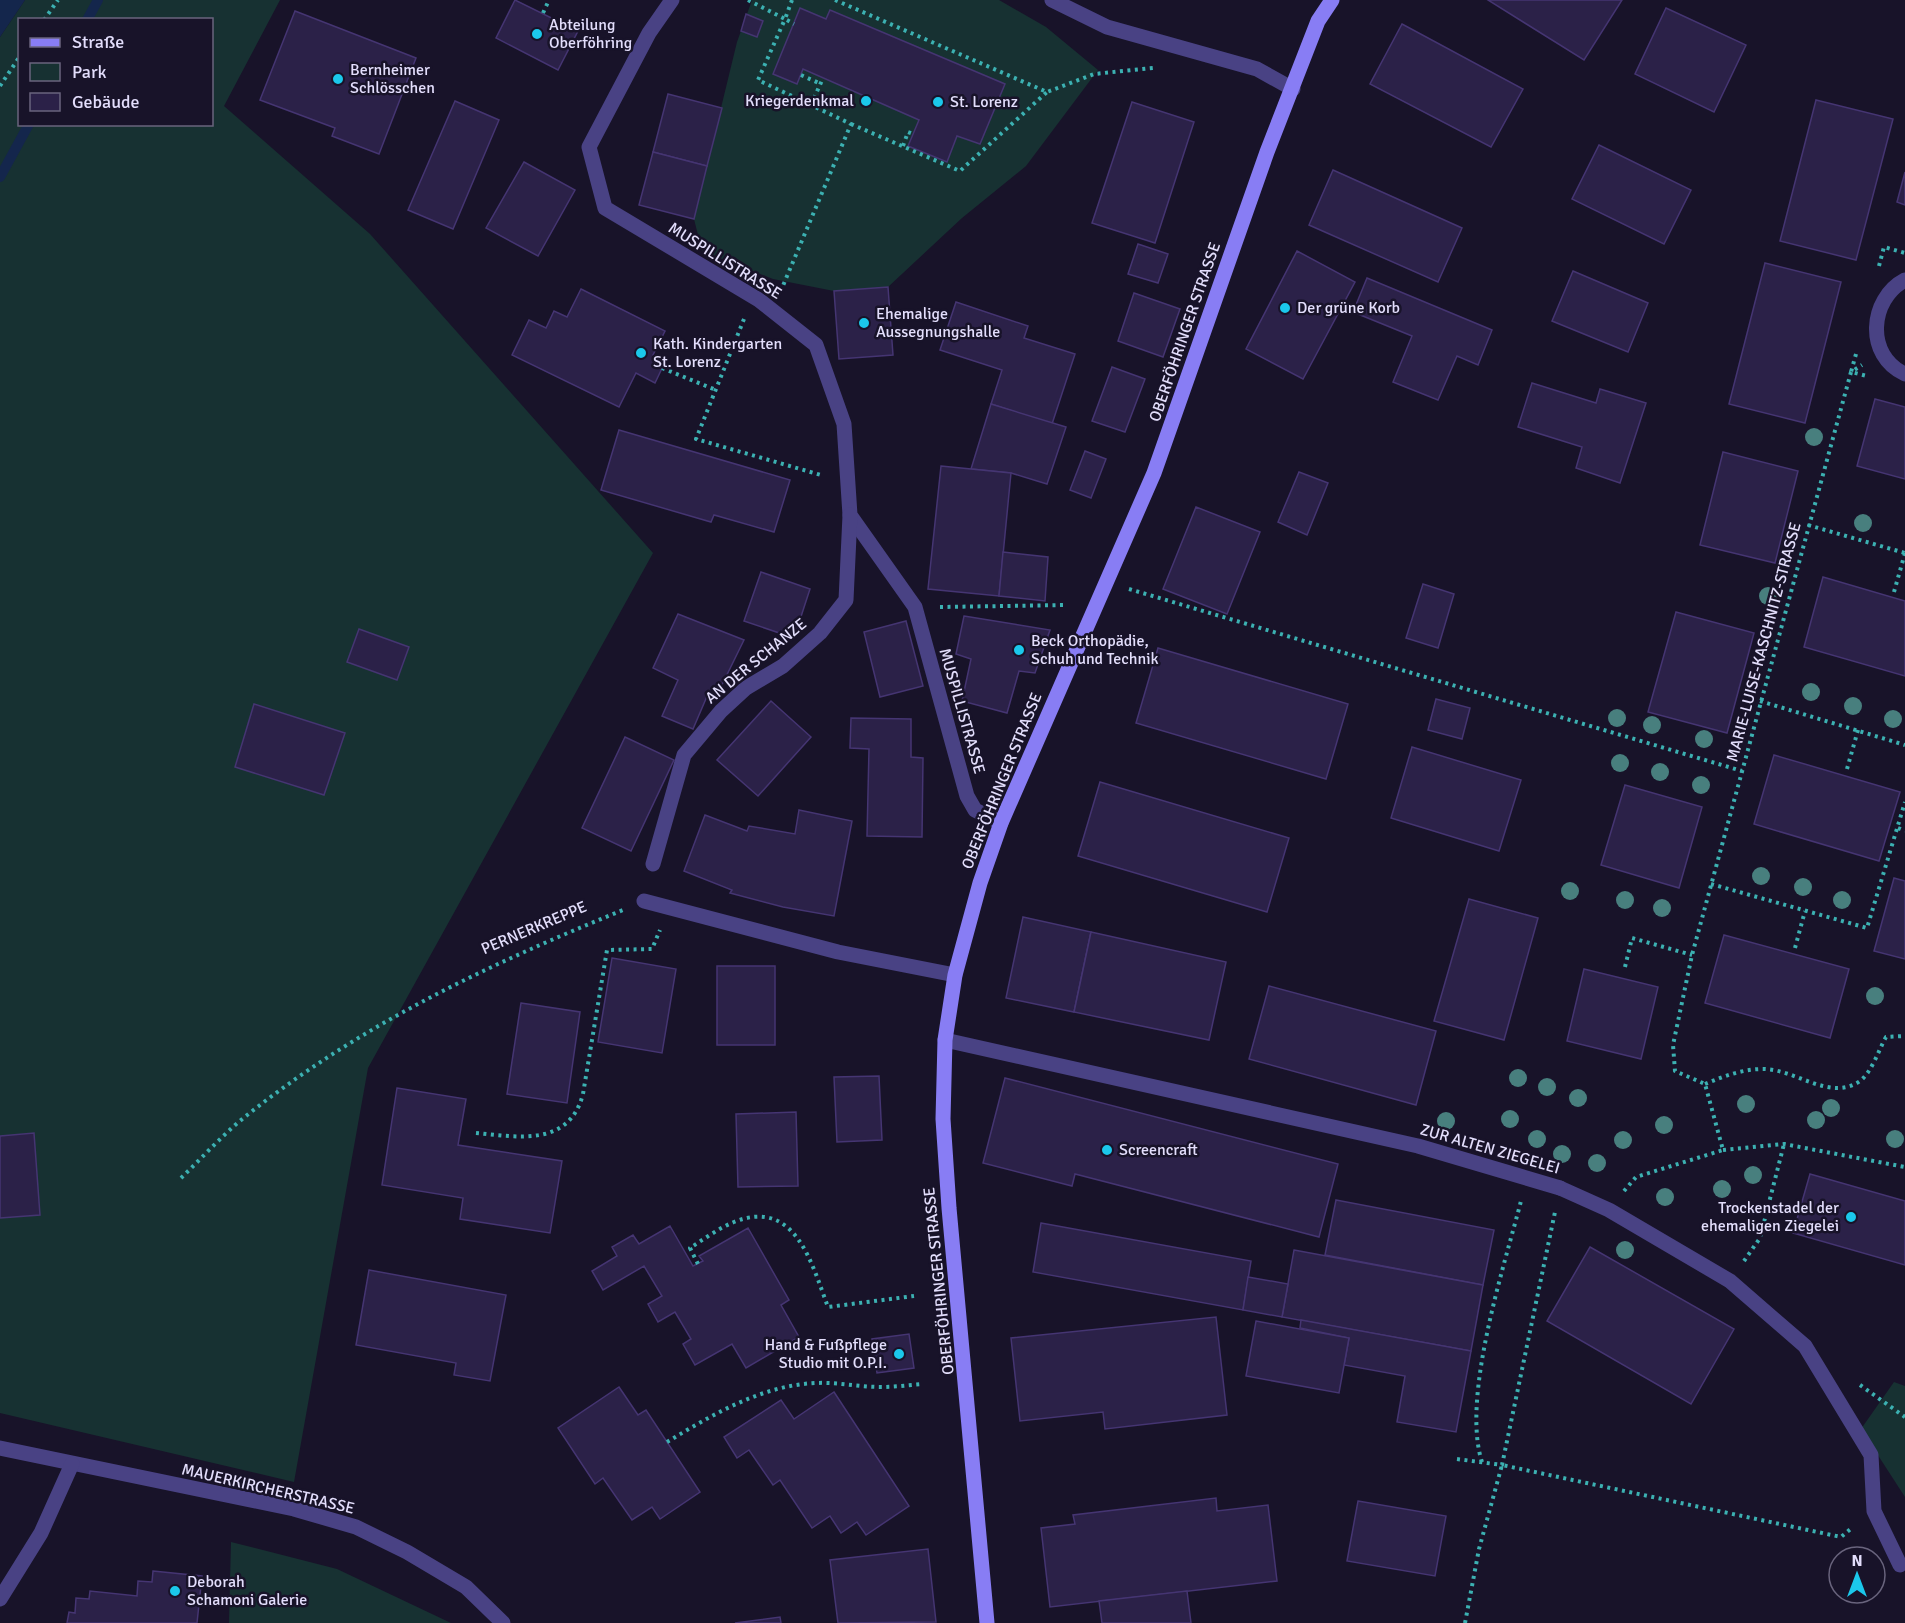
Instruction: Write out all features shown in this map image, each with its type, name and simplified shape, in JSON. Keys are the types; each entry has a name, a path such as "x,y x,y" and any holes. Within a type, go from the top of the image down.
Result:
{"main road":[{"name":"OBERFÖHRINGER STRASSE","path":"987,1623 943,1119 945,1040 955,975 980,883 1001,823 1154,473 1267,152 1318,21 1332,0"}],"street":[{"name":"MUSPILLISTRASSE","path":"672,0 643,44 589,147 604,208 753,296 816,345 844,424 850,515 915,607 968,796 975,810 1001,823"},
{"path":"1052,0 1107,27 1257,69 1293,88"},
{"path":"1905,280 1889,291 1880,305 1875,323 1877,341 1883,353 1899,371 1905,374"},
{"name":"AN DER SCHANZE","path":"653,864 678,773 689,748 721,711 746,688 783,666 820,633 846,600 850,515"},
{"path":"644,902 706,915 838,952 955,975"},
{"name":"ZUR ALTEN ZIEGELEI","path":"945,1040 1418,1146 1560,1188 1609,1210 1730,1281 1806,1346 1871,1455 1874,1511"},
{"name":"MAUERKIRCHERSTRASSE","path":"0,1448 294,1509 356,1527 407,1552 466,1587 503,1623"},
{"path":"0,1599 41,1533 72,1464"},
{"path":"1874,1511 1900,1565"}],"path":[{"path":"45,18 58,0"},
{"path":"543,13 549,0"},
{"path":"748,0 794,24"},
{"path":"792,0 758,80 851,124 960,171 1047,92 1094,75"},
{"path":"835,0 1047,92"},
{"path":"848,6 851,0"},
{"path":"0,86 18,59"},
{"path":"801,75 821,84"},
{"path":"811,105 823,78"},
{"path":"785,280 851,124"},
{"path":"903,146 909,132 913,134"},
{"path":"753,296 696,439 816,475 848,476"},
{"name":"MARIE-LUISE-KASCHNITZ-STRASSE","path":"1705,1084 1675,1071 1673,1045 1692,955 1851,372 1883,353"},
{"path":"662,368 716,390"},
{"path":"1808,525 1905,553 1894,592"},
{"path":"1106,582 1742,771"},
{"path":"915,607 1095,606"},
{"path":"1760,701 1905,745"},
{"path":"1847,770 1858,730"},
{"path":"1711,884 1867,928 1905,802"},
{"path":"1898,828 1905,831"},
{"name":"PERNERKREPPE","path":"181,1178 249,1113 322,1060 420,1001 518,953 644,902"},
{"path":"476,1133 512,1136 546,1134 566,1126 579,1109 583,1094 607,950 652,949 669,909"},
{"path":"1795,948 1805,911"},
{"path":"1625,968 1632,938 1692,955"},
{"path":"1723,1150 1705,1084 1734,1073 1764,1069 1793,1074 1822,1086 1846,1089 1863,1079 1886,1037 1905,1036"},
{"path":"1760,1238 1784,1144"},
{"path":"1609,1210 1636,1177 1723,1150 1784,1144 1905,1167"},
{"path":"1482,1462 1478,1450 1478,1395 1487,1335 1527,1178"},
{"path":"1465,1623 1479,1549 1502,1465 1560,1188"},
{"path":"698,1264 690,1248 732,1223 746,1218 765,1219 785,1224 797,1236 806,1250 828,1307 914,1296"},
{"path":"667,1442 716,1414 754,1397 787,1387 815,1383 882,1387 922,1384"},
{"path":"1457,1459 1502,1465 1841,1537 1874,1511"}],"green space":[{"path":"25,0 280,0 224,106 370,234 653,553 368,1068 294,1482 0,1413 0,37"},
{"path":"752,0 999,0 1046,27 1098,70 1026,166 962,218 888,287 834,291 773,279 702,251 694,219 737,42"},
{"path":"1894,1382 1905,1386 1905,1497 1861,1429"},
{"path":"231,1542 337,1569 451,1623 229,1623"}],"water":[{"path":"0,0 25,0 0,37"}],"building":[{"name":"Abteilung Oberföhring","path":"515,0 578,31 558,70 496,38"},
{"path":"1488,0 1622,0 1584,60"},
{"name":"St. Lorenz","path":"800,8 826,19 830,10 1005,84 980,144 957,136 947,162 908,146 919,120 803,69 797,84 773,74"},
{"path":"1666,8 1746,45 1714,112 1635,74"},
{"name":"Bernheimer Schlösschen","path":"295,11 416,58 379,154 332,136 335,128 260,100"},
{"path":"746,14 763,21 757,37 741,31"},
{"path":"1402,24 1523,89 1491,147 1370,84"},
{"path":"668,94 722,108 707,166 653,152"},
{"path":"1816,100 1893,119 1856,260 1780,241"},
{"path":"455,101 499,120 453,229 408,210"},
{"path":"1132,102 1194,122 1155,243 1092,223"},
{"path":"1599,145 1691,190 1664,244 1572,199"},
{"path":"653,152 707,166 694,219 639,205"},
{"path":"524,162 575,190 538,256 486,228"},
{"path":"1333,170 1462,228 1438,282 1309,225"},
{"path":"1905,172 1905,205 1897,202"},
{"path":"1138,244 1168,254 1158,283 1128,274"},
{"path":"1297,251 1355,282 1303,379 1246,349"},
{"path":"1765,263 1841,282 1805,423 1729,404"},
{"path":"1573,271 1648,303 1628,352 1552,321"},
{"path":"1367,278 1492,330 1478,365 1457,356 1438,400 1393,382 1412,336 1353,312"},
{"name":"Ehemalige Aussegnungshalle","path":"888,287 893,355 839,359 834,291"},
{"path":"581,289 665,331 653,355 665,362 655,383 636,373 619,407 512,355 529,320 546,328 554,311 567,317"},
{"path":"1134,293 1180,309 1163,357 1118,341"},
{"path":"956,302 1028,326 1024,338 1075,354 1052,424 991,404 1002,370 940,350"},
{"path":"1112,367 1145,379 1125,432 1092,421"},
{"path":"1532,383 1596,403 1600,389 1646,403 1620,483 1576,468 1582,447 1518,427"},
{"path":"1875,399 1905,407 1905,479 1857,466"},
{"path":"991,404 1066,427 1047,484 1011,473 971,469"},
{"path":"619,430 790,480 774,532 714,515 711,522 601,490"},
{"path":"1085,451 1106,459 1091,498 1070,490"},
{"path":"1723,452 1798,471 1775,563 1700,545"},
{"path":"941,466 1011,473 999,596 928,589"},
{"path":"1299,472 1328,483 1307,535 1278,522"},
{"path":"1196,507 1260,532 1227,614 1163,589"},
{"path":"1003,552 1048,557 1045,601 999,596"},
{"path":"761,572 810,589 794,638 744,621"},
{"path":"1823,577 1905,601 1905,676 1804,647"},
{"path":"1423,584 1454,594 1438,648 1406,638"},
{"path":"1676,612 1754,633 1727,733 1648,712"},
{"path":"678,614 744,640 716,697 708,694 693,729 662,716 678,680 653,668"},
{"path":"964,616 1050,630 1035,673 1019,671 1007,713 962,701 971,659 956,654"},
{"path":"906,621 923,686 880,697 864,632"},
{"path":"359,629 409,647 397,680 347,662"},
{"path":"1158,648 1348,704 1326,779 1136,723"},
{"path":"1436,699 1470,708 1462,739 1428,730"},
{"path":"771,701 811,737 758,796 717,760"},
{"path":"254,704 345,733 324,795 235,767"},
{"path":"851,718 911,719 911,757 923,758 922,837 867,836 869,749 850,748"},
{"path":"625,737 674,760 631,851 582,828"},
{"path":"1412,747 1521,780 1499,851 1391,818"},
{"path":"1774,755 1900,792 1879,861 1754,824"},
{"path":"1100,782 1289,838 1267,912 1078,856"},
{"path":"1625,785 1702,807 1679,888 1601,865"},
{"path":"799,810 852,821 834,916 783,907 730,893 732,890 684,871 705,815 747,831 749,826 795,834"},
{"path":"1894,878 1905,881 1905,959 1874,951"},
{"path":"1469,899 1538,918 1504,1040 1434,1021"},
{"path":"1023,917 1091,932 1074,1012 1006,998"},
{"path":"1091,932 1226,962 1209,1040 1074,1012"},
{"path":"1724,935 1849,969 1830,1038 1705,1003"},
{"path":"612,958 676,969 662,1053 598,1042"},
{"path":"717,966 775,966 775,1045 717,1045"},
{"path":"1584,969 1658,987 1641,1059 1567,1041"},
{"path":"1269,986 1436,1031 1416,1105 1249,1059"},
{"path":"521,1003 580,1012 567,1103 507,1094"},
{"path":"879,1076 882,1140 837,1142 834,1077"},
{"path":"1005,1078 1338,1164 1319,1237 1075,1174 1072,1186 983,1163"},
{"path":"397,1088 466,1099 458,1145 562,1161 550,1233 460,1219 463,1198 382,1185"},
{"path":"796,1112 798,1186 738,1187 736,1114"},
{"path":"34,1133 40,1215 0,1218 0,1136"},
{"name":"Trockenstadel der ehemaligen Ziegelei","path":"1810,1174 1905,1201 1905,1265 1793,1233"},
{"path":"1336,1200 1494,1230 1483,1285 1325,1255"},
{"path":"1041,1223 1251,1261 1243,1310 1033,1272"},
{"path":"670,1226 693,1266 703,1261 699,1256 748,1228 789,1300 781,1305 799,1337 746,1368 732,1344 695,1365 683,1344 691,1339 675,1312 658,1322 648,1304 662,1296 644,1266 603,1290 592,1271 617,1256 612,1247 633,1235 639,1244"},
{"path":"1590,1247 1734,1329 1691,1404 1547,1321"},
{"path":"1294,1250 1483,1285 1471,1351 1282,1317"},
{"path":"369,1270 506,1295 490,1381 454,1375 456,1363 356,1345"},
{"path":"1248,1277 1288,1284 1282,1317 1243,1310"},
{"path":"1216,1317 1227,1415 1105,1429 1103,1412 1020,1421 1011,1338"},
{"path":"1301,1320 1471,1351 1456,1432 1397,1422 1405,1376 1344,1365 1349,1338 1300,1328"},
{"path":"1256,1321 1349,1338 1339,1393 1246,1376"},
{"path":"909,1334 914,1368 877,1373 872,1339"},
{"path":"619,1387 638,1415 646,1410 700,1492 660,1519 652,1507 632,1520 603,1478 595,1484 558,1428"},
{"path":"834,1392 909,1506 866,1535 857,1522 841,1533 830,1516 812,1528 780,1480 773,1485 749,1450 737,1458 724,1437 781,1400 794,1419"},
{"path":"1216,1498 1217,1511 1268,1505 1277,1581 1050,1607 1041,1528 1075,1524 1073,1515"},
{"path":"1358,1501 1446,1516 1435,1576 1347,1561"},
{"path":"928,1549 936,1622 838,1623 830,1560"},
{"path":"153,1571 202,1576 197,1623 67,1623 69,1612 75,1613 76,1598 89,1599 90,1591 137,1596 138,1581 152,1582"},
{"path":"1187,1591 1191,1623 1102,1623 1099,1601"},
{"path":"780,1617 781,1623 735,1623"}],"waterway":[{"path":"88,18 98,0"},
{"path":"0,177 28,126"}],"place":[{"name":"Abteilung Oberföhring","path":"537,34"},
{"name":"Bernheimer Schlösschen","path":"338,79"},
{"name":"Kriegerdenkmal","path":"866,101"},
{"name":"St. Lorenz","path":"938,102"},
{"name":"Der grüne Korb","path":"1285,308"},
{"name":"Ehemalige Aussegnungshalle","path":"864,323"},
{"name":"Kath. Kindergarten St. Lorenz","path":"641,353"},
{"name":"Beck Orthopädie, Schuh und Technik","path":"1019,650"},
{"name":"Screencraft","path":"1107,1150"},
{"name":"Trockenstadel der ehemaligen Ziegelei","path":"1851,1217"},
{"name":"Hand & Fußpflege Studio mit O.P.I.","path":"899,1354"},
{"name":"Deborah Schamoni Galerie","path":"175,1591"}]}
